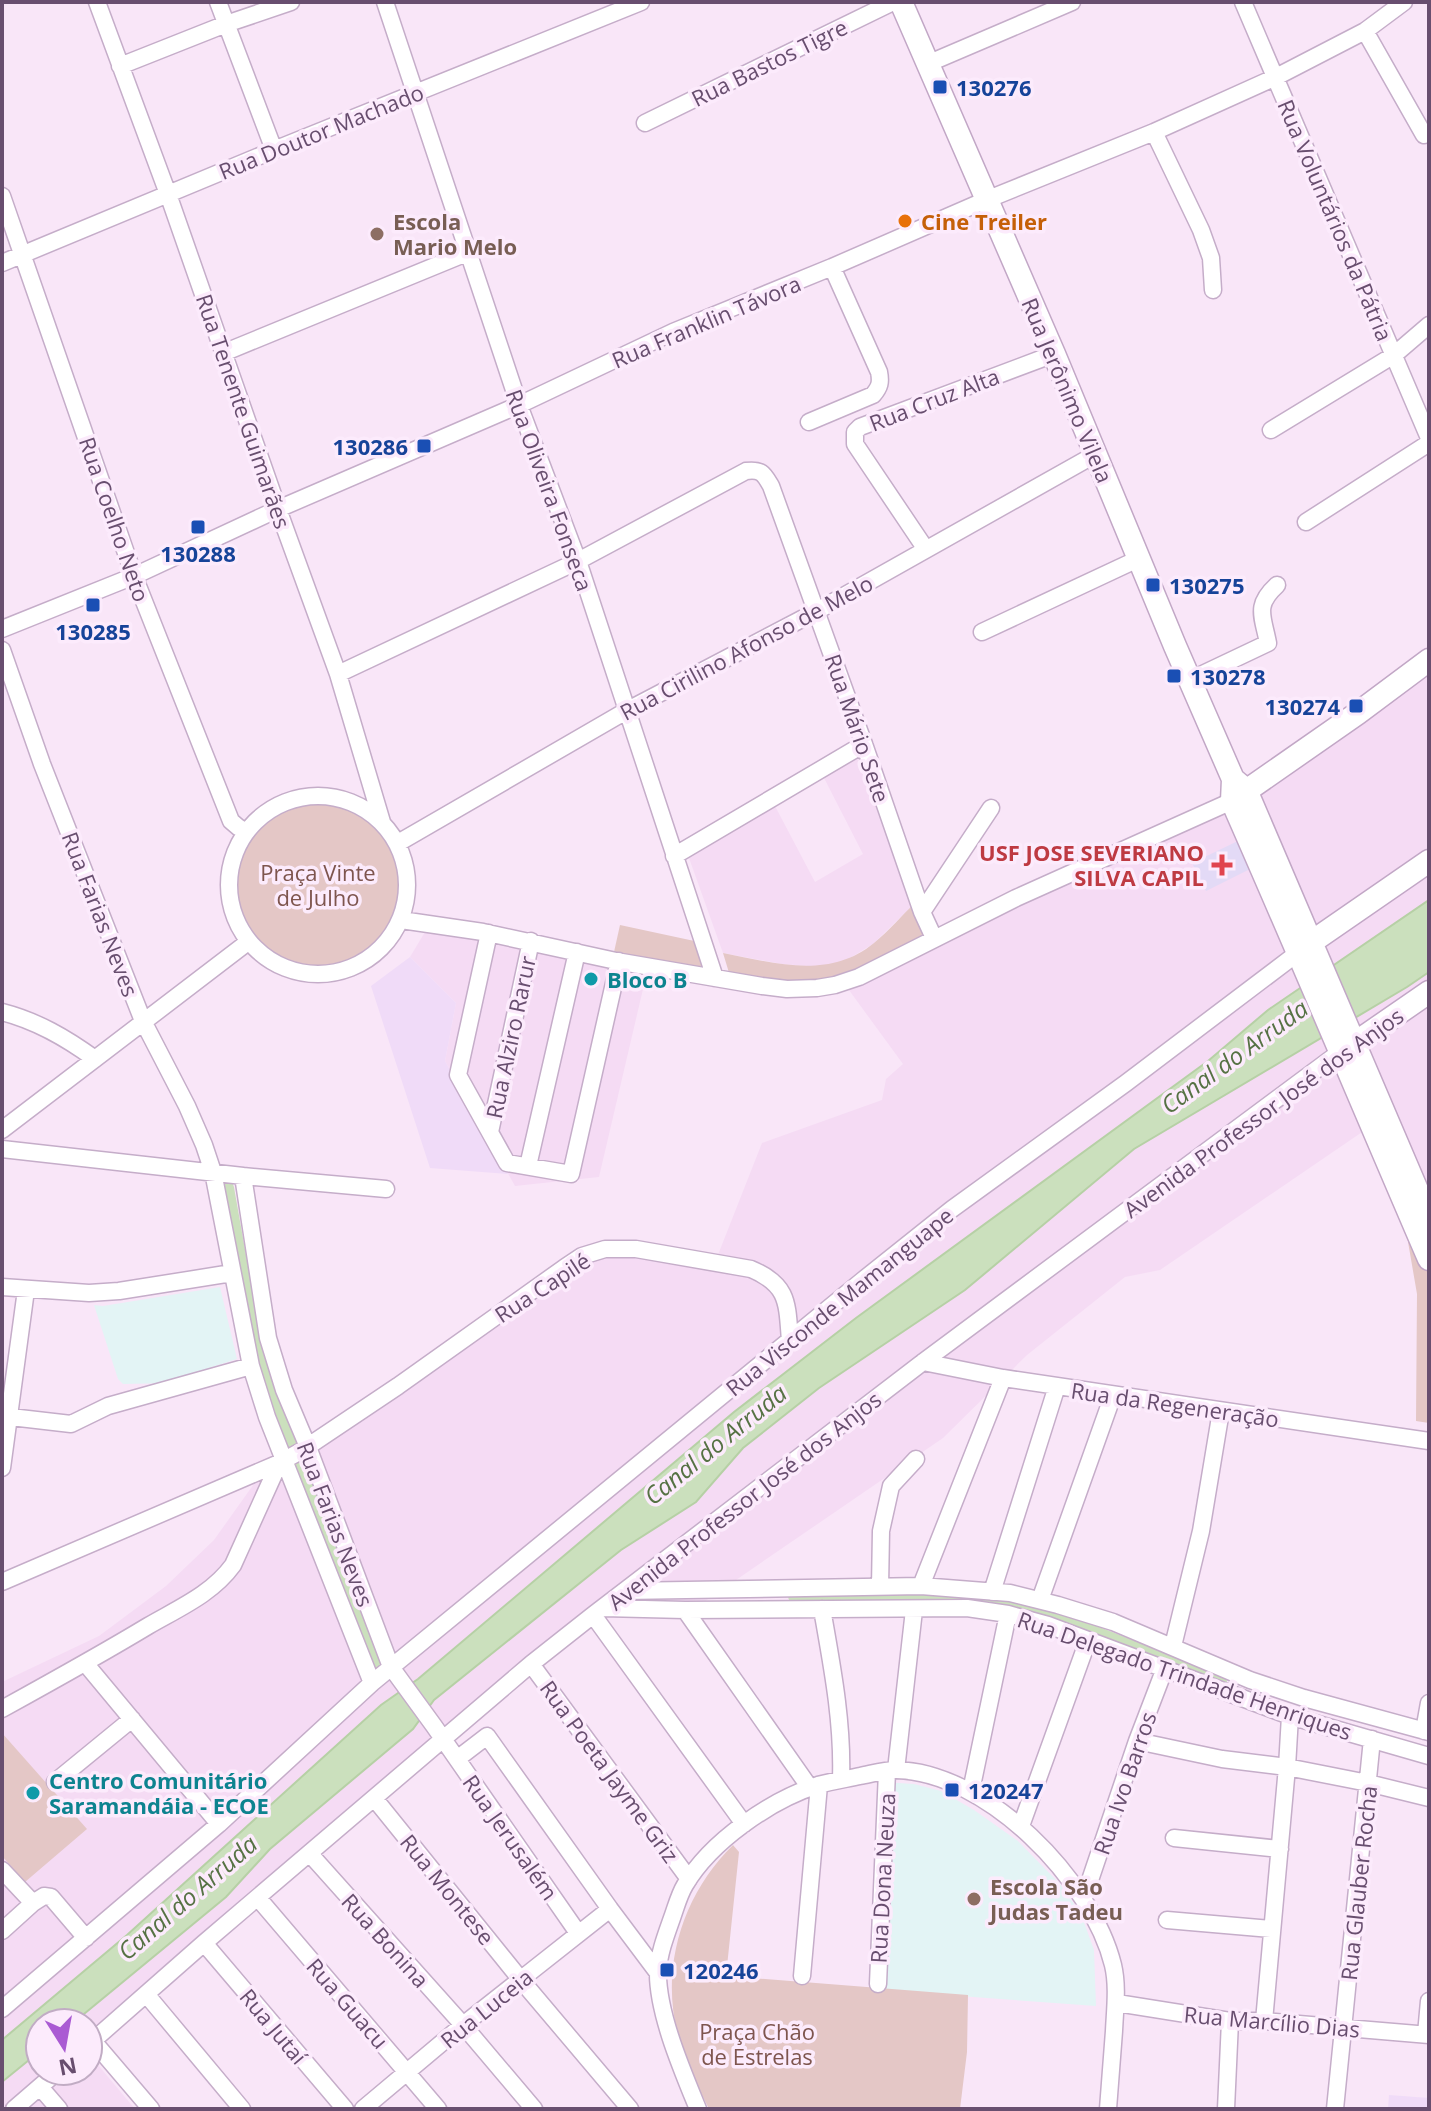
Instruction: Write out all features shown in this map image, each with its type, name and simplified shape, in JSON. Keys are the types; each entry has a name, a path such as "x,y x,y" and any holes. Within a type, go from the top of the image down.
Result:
{"main road":[{"name":"Rua Jerônimo Vilela","path":"901,2 1054,354 1138,559 1345,1042"},
{"path":"1237,790 1358,713 1429,660"},
{"path":"1309,956 1429,861"},
{"name":"Avenida Professor José dos Anjos","path":"1345,1042 1429,992"},
{"path":"1345,1042 1429,1218"},
{"path":"1345,1042 1429,1259"}],"street":[{"name":"Rua Tenente Guimarães","path":"97,2 338,674 382,822"},
{"path":"218,2 274,150"},
{"path":"120,66 291,2"},
{"name":"Rua Oliveira Fonseca","path":"385,2 519,405 578,561 715,978"},
{"name":"Rua Doutor Machado","path":"2,263 417,93 608,8 641,2"},
{"name":"Rua Bastos Tigre","path":"645,123 893,2"},
{"path":"927,64 1072,2"},
{"name":"Rua Voluntários da Pátria","path":"1243,2 1429,441"},
{"name":"Rua Franklin Távora","path":"2,629 134,576 278,509 519,405 673,332 1154,132 1276,77 1365,31 1404,2"},
{"path":"1365,31 1424,135"},
{"path":"1154,132 1201,230 1211,258 1213,290"},
{"name":"Rua Coelho Neto","path":"2,196 134,576 231,821 246,832"},
{"path":"223,353 469,252"},
{"path":"809,422 873,395 881,382 832,267"},
{"path":"1271,430 1394,355 1429,325"},
{"name":"Rua Cruz Alta","path":"925,548 855,444 855,432 860,427 1054,354"},
{"path":"1306,522 1429,441"},
{"name":"Rua Cirilino Afonso de Melo","path":"398,843 626,711 817,611 1096,454"},
{"name":"Rua Mário Sete","path":"578,561 746,471 756,470 764,474 817,611 922,912 934,938"},
{"path":"982,632 1138,559"},
{"path":"338,674 578,561"},
{"path":"1190,680 1268,643 1261,612 1264,597 1277,585"},
{"name":"Rua Farias Neves","path":"2,650 42,764 143,1021 204,1145 213,1172 251,1366 267,1417 292,1456 395,1673"},
{"path":"674,856 864,744"},
{"path":"401,920 489,933 715,978 787,989 817,988 859,977 1237,790"},
{"path":"321,796 343,799 369,811 382,822 398,843 407,872 407,897 401,920 387,943 375,954 353,968 322,974 294,971 267,959 248,942 234,918 228,888 233,857 246,832 267,812 283,803 321,796"},
{"path":"922,912 991,808"},
{"path":"489,933 458,1075 507,1163 571,1174 619,961"},
{"name":"Rua Alziro Rarur","path":"490,1132 531,941"},
{"path":"2,1130 248,942"},
{"path":"528,1166 577,952"},
{"name":"Rua Visconde Mamanguape","path":"395,1673 952,1209 1309,956"},
{"path":"2,1012 45,1027 95,1059"},
{"name":"Avenida Professor José dos Anjos","path":"104,2031 374,1798 439,1733 1345,1042"},
{"path":"2,1149 386,1189"},
{"name":"Rua Farias Neves","path":"243,1176 268,1338 284,1390 292,1456 372,1683"},
{"name":"Rua Capilé","path":"2,1582 292,1456 398,1386 582,1256 605,1249 636,1249 751,1269 767,1276 777,1285 787,1303 790,1341"},
{"path":"2,1287 89,1293 232,1273"},
{"path":"2,1468 6,1417 26,1290"},
{"name":"Rua da Regeneração","path":"923,1362 1003,1378 1429,1441"},
{"path":"6,1417 71,1424 108,1406 251,1366"},
{"path":"921,1586 1003,1378"},
{"path":"992,1592 1057,1386"},
{"path":"1040,1600 1113,1395"},
{"path":"1173,1646 1201,1531 1221,1411"},
{"path":"2,1709 196,1598 222,1579 233,1565 292,1456"},
{"path":"880,1587 881,1531 891,1486 916,1459"},
{"name":"Rua Delegado Trindade Henriques","path":"624,1591 921,1586 1010,1593 1113,1622 1250,1680 1427,1732"},
{"name":"Rua Delegado Trindade Henriques","path":"598,1612 967,1608 1008,1614 1048,1625 1290,1716 1429,1756"},
{"path":"822,1609 837,1697 841,1779"},
{"path":"685,1610 814,1787 802,1976"},
{"name":"Rua Dona Neuza","path":"878,1984 891,1771 914,1610"},
{"path":"598,1612 744,1824"},
{"path":"971,1791 1008,1614"},
{"path":"1021,1826 1088,1640"},
{"path":"85,1663 219,1824"},
{"name":"Rua Poeta Jayme Griz","path":"531,1664 689,1879"},
{"name":"Rua Ivo Barros","path":"1084,1898 1165,1668"},
{"path":"2,2009 219,1824 372,1683 395,1673 439,1733"},
{"path":"1427,1732 1429,1703"},
{"path":"1264,2021 1290,1716"},
{"path":"55,1782 132,1719"},
{"name":"Rua Jerusalém","path":"439,1733 578,1933"},
{"path":"457,1759 487,1736 658,1973"},
{"name":"Rua Glauber Rocha","path":"1335,2109 1372,1739"},
{"path":"1137,1741 1222,1759 1287,1767 1429,1798"},
{"path":"698,2109 659,1993 659,1960 684,1887 710,1854 744,1824 789,1797 841,1779 891,1771 919,1773 971,1791 1021,1826 1084,1898 1113,1966 1117,2003 1108,2109"},
{"name":"Rua Montese","path":"374,1798 630,2109"},
{"path":"1174,1838 1280,1849"},
{"name":"Rua Bonina","path":"310,1854 534,2109"},
{"path":"4,1875 33,1903"},
{"path":"2,1931 44,1896 51,1897 86,1938"},
{"name":"Rua Guacu","path":"258,1898 438,2109"},
{"name":"Rua Luceia","path":"363,2109 610,1909"},
{"path":"1167,1920 1271,1929"},
{"name":"Rua Jutaí","path":"204,1943 345,2109"},
{"path":"146,1994 242,2109"},
{"path":"1428,2034 1429,2001"},
{"name":"Rua Marcílio Dias","path":"1117,2003 1230,2021 1428,2034"},
{"path":"1226,2109 1230,2021"},
{"path":"104,2058 151,2109"},
{"path":"14,2109 40,2087 59,2109"}],"shaded area":[{"path":"1429,645 1429,1274 1368,1128 1160,1270 1125,1277 1027,1355 943,1438 698,1606 587,1613 588,1630 276,1883 104,2036 104,2007 24,2007 24,2087 104,2087 104,2072 135,2109 2,2109 2,1682 99,1636 166,1586 214,1540 266,1467 578,1253 652,1255 712,1270 762,1143 882,1100 886,1079 903,1064 846,986 1227,797 1283,761"},
{"path":"860,753 915,903 873,944 845,961 821,967 782,964 723,953 689,858 775,806 815,882 863,854 823,776"},
{"name":"USF JOSE SEVERIANO SILVA CAPIL","path":"1240,840 1252,868 1206,891 1192,863"},
{"path":"428,927 647,972 599,1177 515,1186 445,1061 456,1003 410,957"},
{"path":"410,957 456,1003 445,1061 508,1174 430,1168 371,986"},
{"path":"220,1287 237,1359 184,1376 177,1383 123,1384 118,1379 94,1305"},
{"name":"Escola São Judas Tadeu","path":"882,1782 914,1784 941,1791 1018,1841 1060,1884 1081,1914 1094,1950 1096,2006 876,1990"},
{"path":"1389,2095 1429,2098 1429,2109 1388,2109"}],"green space":[{"name":"Praça Vinte de Julho","path":"318,796 335,797 352,803 381,822 400,851 406,868 406,902 400,919 381,948 352,967 335,973 318,974 301,973 284,967 255,948 236,919 230,902 229,885 230,868 236,851 255,822 284,803 301,797"},
{"path":"915,903 925,933 919,942 855,976 802,985 730,976 723,953 801,966 839,962 874,943"},
{"path":"620,925 699,942 706,968 698,970 614,952"},
{"path":"1414,1233 1429,1271 1429,1423 1416,1421 1417,1294 1407,1236"},
{"path":"2,1733 87,1829 25,1882 2,1856"},
{"name":"Praça Chão de Estrelas","path":"733,1845 739,1852 726,1976 968,1995 967,2052 960,2109 709,2109 680,2042 674,2015 674,1962 679,1936 700,1887"}],"water":[{"name":"Canal do Arruda","path":"1429,900 1429,972 1134,1149 965,1290 819,1388 743,1448 696,1502 621,1550 434,1700 413,1729 270,1849 226,1897 92,2007 41,2007 127,1935 381,1705 418,1679 734,1412 856,1318 1208,1061 1268,1010"},
{"path":"24,2022 24,2064 2,2082 2,2040"}],"waterway":[{"path":"227,1188 257,1357 374,1662"},
{"path":"795,1596 920,1597 996,1602 1055,1617 1220,1682"}],"place":[{"name":"130276","path":"940,87"},
{"name":"Cine Treiler","path":"905,221"},
{"name":"Escola Mario Melo","path":"377,234"},
{"name":"130286","path":"424,446"},
{"name":"130288","path":"198,527"},
{"name":"130275","path":"1153,585"},
{"name":"130285","path":"93,605"},
{"name":"130278","path":"1174,676"},
{"name":"130274","path":"1356,706"},
{"name":"USF JOSE SEVERIANO SILVA CAPIL","path":"1222,865"},
{"name":"Bloco B","path":"591,979"},
{"name":"120247","path":"952,1790"},
{"name":"Centro Comunitário Saramandáia - ECOE","path":"33,1793"},
{"name":"Escola São Judas Tadeu","path":"974,1899"},
{"name":"120246","path":"667,1970"}]}
